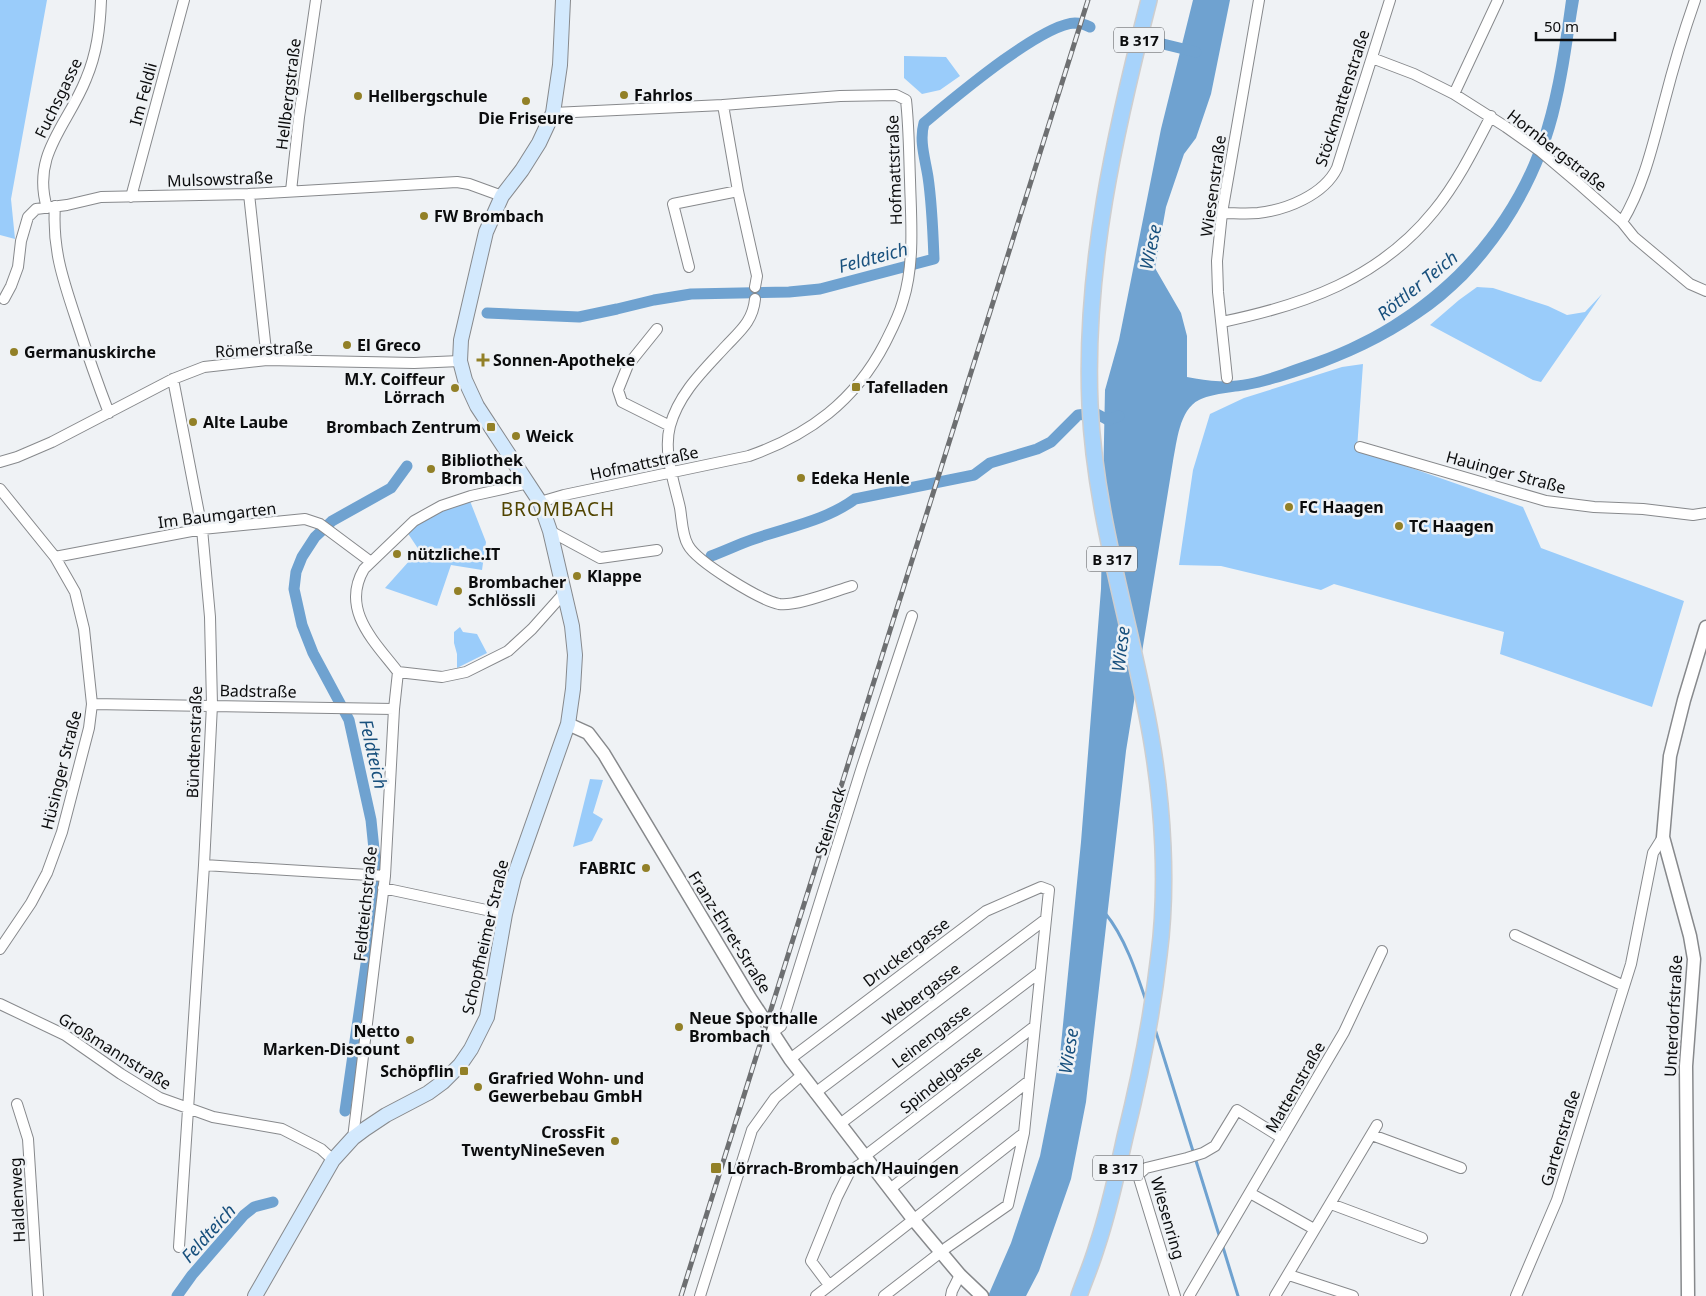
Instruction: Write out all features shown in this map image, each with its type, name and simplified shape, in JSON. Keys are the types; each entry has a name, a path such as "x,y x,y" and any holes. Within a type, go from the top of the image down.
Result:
{"main road":[{"path":"460,361 461,340 481,249 492,216 502,196 539,144 553,113 560,65 563,0"},
{"name":"B 317","path":"1079,1296 1098,1245 1137,1088 1160,953 1163,859 1157,777 1143,698 1106,533 1096,475 1090,404 1091,325 1098,244 1111,161 1128,80 1149,0"},
{"name":"Schopfheimer Straße","path":"255,1296 333,1160 353,1138 386,1115 436,1088 460,1065 471,1049 487,1017 505,914 514,877 525,841 568,724 575,655 572,626 550,530 540,502 529,483 478,406 465,380 460,361"}],"street":[{"name":"Fuchsgasse","path":"101,0 100,30 96,49 86,80 55,138 43,169 42,185 51,207 54,234 63,277 93,370 110,413"},
{"name":"Im Feldli","path":"131,197 184,0"},
{"name":"Hellbergstraße","path":"291,191 299,117 316,0"},
{"name":"Wiesenstraße","path":"1227,378 1218,292 1217,261 1222,213 1259,0"},
{"name":"Stöckmattenstraße","path":"1222,213 1258,213 1275,210 1314,192 1328,182 1337,168 1390,0"},
{"path":"1454,94 1498,0"},
{"path":"1622,222 1634,202 1650,157 1680,46 1695,0"},
{"name":"Hornbergstraße","path":"1372,58 1414,74 1454,94 1491,116 1552,161 1622,222 1634,237 1690,284 1706,291"},
{"name":"Hofmattstraße","path":"540,502 564,495 748,456 771,448 821,420 837,407 856,387 874,364 894,326 904,300 909,274 910,255 910,129 906,100 896,95 840,96 723,105 553,113"},
{"path":"723,105 738,191 757,276 755,287"},
{"path":"1222,322 1262,314 1328,291 1357,277 1388,256 1415,232 1451,188 1491,116"},
{"name":"Mulsowstraße","path":"1,299 12,286 18,267 21,241 28,217 36,209 92,198 249,194 457,182 469,184 502,196"},
{"path":"689,267 673,204 738,191"},
{"path":"249,194 266,360"},
{"path":"755,299 754,312 747,324 682,396 670,426 668,444 672,473 688,545 702,561 715,571 778,604 790,605 852,586"},
{"path":"657,329 628,365 618,390 622,402 670,426"},
{"name":"Römerstraße","path":"0,462 52,442 173,379 204,367 266,360 414,363 460,361"},
{"name":"Bündtenstraße","path":"173,379 202,529 210,617 212,705 204,865 188,1109"},
{"name":"Hauinger Straße","path":"1360,447 1546,501 1594,506 1643,508 1693,515 1706,513"},
{"path":"529,483 472,496 441,506 414,521 371,562 360,577 357,595 358,614 367,633 398,672 442,676 466,672 508,651 532,630 565,592"},
{"name":"Hüsinger Straße","path":"0,489 55,557 75,592 84,629 92,704 89,728 62,832 47,873 31,903 0,949"},
{"name":"Im Baumgarten","path":"55,557 202,529 305,519 325,528 371,562"},
{"path":"550,530 600,558 657,550"},
{"name":"Steinsack","path":"773,1032 781,1026 862,767 912,616"},
{"name":"Unterdorfstraße","path":"1688,1296 1686,1066 1694,959 1686,919 1662,837 1670,756 1684,700 1706,627"},
{"name":"Feldteichstraße","path":"353,1138 383,888 379,876 398,672"},
{"name":"Badstraße","path":"92,704 394,710"},
{"name":"Franz-Ehret-Straße","path":"568,724 588,733 604,754 711,933 790,1059 913,1219 943,1250 963,1278 982,1296"},
{"name":"Gartenstraße","path":"1516,1296 1557,1200 1631,964 1653,853 1662,837"},
{"path":"204,865 379,876"},
{"name":"Druckergasse","path":"790,1059 986,911 1041,887 1049,890 1046,919"},
{"path":"383,888 505,914"},
{"path":"884,1296 943,1250 1008,1205 1024,1134 1046,919"},
{"name":"Webergasse","path":"815,1093 1046,919"},
{"path":"1515,934 1624,986"},
{"name":"Mattenstraße","path":"1226,1233 1344,1032 1382,951"},
{"name":"Leinengasse","path":"840,1124 1040,972"},
{"name":"Großmannstraße","path":"0,1004 65,1035 160,1098 213,1117 282,1129 321,1149 333,1160"},
{"name":"Spindelgasse","path":"866,1158 1035,1026"},
{"path":"700,1296 752,1130 775,1098 802,1075"},
{"path":"890,1189 1029,1081"},
{"name":"Haldenweg","path":"17,1104 28,1139 38,1296"},
{"path":"179,1247 188,1109"},
{"name":"Wiesenring","path":"1175,1296 1138,1175 1146,1168 1187,1158 1215,1146 1237,1110 1282,1138"},
{"path":"1275,1296 1378,1125"},
{"path":"816,1296 1024,1134"},
{"path":"1372,1135 1461,1168"},
{"path":"829,1285 811,1261 837,1197 850,1171 866,1158"},
{"path":"1250,1193 1314,1229"},
{"path":"1331,1204 1422,1238"},
{"name":"Wiesenring","path":"1189,1296 1226,1233"},
{"path":"1289,1275 1353,1296"},
{"path":"950,1294 963,1278"}],"shaded area":[{"path":"0,0 47,0 11,199 15,239 0,235"},
{"path":"904,56 946,57 960,76 940,90 922,94 904,78"},
{"path":"1477,287 1493,288 1548,306 1567,315 1585,312 1602,294 1541,382 1533,380 1430,325"},
{"path":"1363,364 1357,449 1523,507 1541,548 1684,601 1652,707 1500,654 1504,632 1334,584 1321,590 1221,566 1179,565 1193,470 1210,414 1244,398 1342,367"},
{"path":"470,501 486,542 482,570 451,565 437,606 385,588 419,550 407,532 430,515"},
{"path":"460,627 463,632 477,634 487,653 457,668 454,632"},
{"path":"590,779 603,780 593,813 603,819 592,841 573,847"}],"water":[{"name":"Wiese","path":"1193,0 1230,0 1211,94 1196,138 1184,154 1166,207 1155,268 1181,313 1187,336 1187,377 1220,381 1248,379 1271,373 1354,341 1391,321 1425,297 1455,270 1483,240 1507,206 1526,169 1541,130 1550,98 1566,0 1579,0 1561,104 1542,165 1512,222 1467,279 1444,300 1419,318 1393,335 1366,349 1338,362 1280,382 1209,396 1192,405 1183,419 1173,461 1126,751 1086,1102 1071,1179 1039,1271 1026,1296 988,1296 1011,1243 1040,1156 1060,1055 1081,842 1101,589 1105,390 1119,340 1161,129"}],"waterway":[{"name":"Feldteich","path":"487,313 579,317 654,300 691,294 789,292 820,289 934,259 928,177 922,143 924,123 998,64 1041,36 1060,27 1075,23 1090,27"},
{"name":"Feldteich","path":"1159,43 1196,52"},
{"path":"711,556 754,539 819,518 855,499 974,475 990,463 1037,449 1051,442 1078,415 1095,413 1108,420 1119,416"},
{"name":"Feldteich","path":"345,1111 376,894 376,869 371,820 349,720 313,653 302,625 294,589 296,572 302,557 315,537 332,521 391,488 407,466"},
{"path":"1105,913 1119,933 1135,968 1147,1004"},
{"path":"1155,1029 1220,1238"},
{"name":"Feldteich","path":"177,1296 192,1275 244,1215 254,1207 273,1202"},
{"path":"1222,1244 1238,1296"}],"railway":[{"path":"681,1296 1088,0"}],"place":[{"name":"Fahrlos","path":"624,95"},
{"name":"Hellbergschule","path":"358,96"},
{"name":"Die Friseure","path":"526,101"},
{"name":"FW Brombach","path":"424,216"},
{"name":"El Greco","path":"347,345"},
{"name":"Germanuskirche","path":"14,352"},
{"name":"Sonnen-Apotheke","path":"483,360"},
{"name":"Tafelladen","path":"856,387"},
{"name":"M.Y. Coiffeur Lörrach","path":"455,388"},
{"name":"Alte Laube","path":"193,422"},
{"name":"Brombach Zentrum","path":"491,427"},
{"name":"Weick","path":"516,436"},
{"name":"Bibliothek Brombach","path":"431,469"},
{"name":"Edeka Henle","path":"801,478"},
{"name":"FC Haagen","path":"1289,507"},
{"name":"TC Haagen","path":"1399,526"},
{"name":"nützliche.IT","path":"397,554"},
{"name":"Klappe","path":"577,576"},
{"name":"Brombacher Schlössli","path":"458,591"},
{"name":"FABRIC","path":"646,868"},
{"name":"Neue Sporthalle Brombach","path":"679,1027"},
{"name":"Netto Marken-Discount","path":"410,1040"},
{"name":"Schöpflin","path":"464,1071"},
{"name":"Grafried Wohn- und Gewerbebau GmbH","path":"478,1087"},
{"name":"CrossFit TwentyNineSeven","path":"615,1141"},
{"name":"Lörrach-Brombach/Hauingen","path":"716,1168"}],"district":[{"name":"BROMBACH","path":"558,509"}],"water label":[{"name":"Röttler Teich","path":"1417,285"}]}
